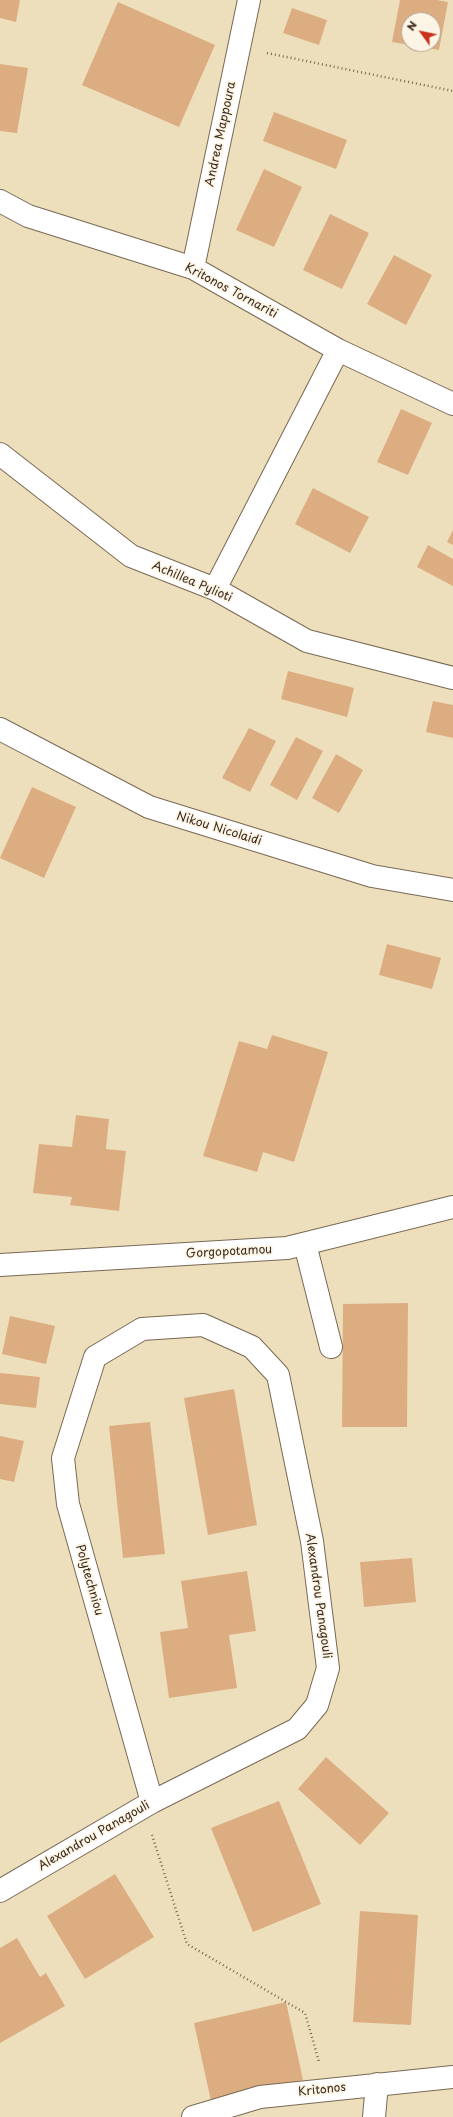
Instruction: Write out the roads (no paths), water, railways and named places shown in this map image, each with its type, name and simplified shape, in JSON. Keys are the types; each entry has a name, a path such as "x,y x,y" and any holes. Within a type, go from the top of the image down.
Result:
{"street":[{"name":"Andrea Mappoura","path":"193,268 249,0"},
{"name":"Kritonos Tornariti","path":"0,201 28,216 193,268 338,350 453,404"},
{"path":"215,589 338,350"},
{"name":"Achillea Pylioti","path":"0,454 131,556 215,589 307,641 453,678"},
{"name":"Nikou Nicolaidi","path":"0,728 149,807 372,876 453,890"},
{"name":"Gorgopotamou","path":"0,1266 287,1248 453,1207"},
{"path":"305,1244 331,1347"},
{"name":"Alexandrou Panagouli","path":"0,1891 148,1805 297,1729 317,1705 328,1668 312,1541 278,1375 252,1347 202,1325 142,1329 95,1357"},
{"name":"Polytechniou","path":"95,1357 63,1458 68,1504 148,1805"},
{"name":"Kritonos","path":"193,2117 260,2097 453,2077"},
{"path":"374,2117 377,2084"}]}
